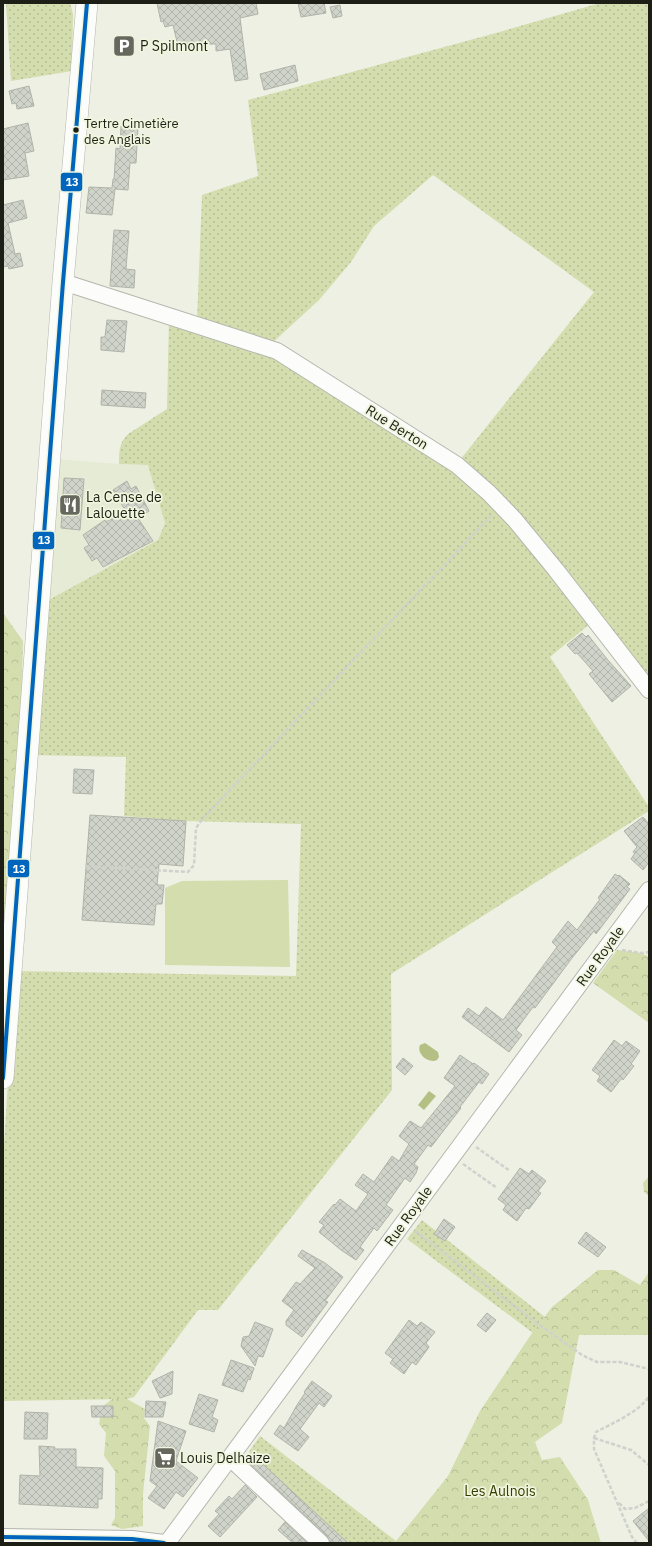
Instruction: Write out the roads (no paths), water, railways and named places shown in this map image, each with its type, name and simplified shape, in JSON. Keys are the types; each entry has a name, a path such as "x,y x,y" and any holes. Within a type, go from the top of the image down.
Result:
{"main road":[{"path":"3,1078 63,282 87,3"}],"street":[{"name":"Rue Berton","path":"63,282 277,351 457,465 480,484 502,506 556,570 649,690"},
{"name":"Rue Royale","path":"166,1543 649,890"},
{"path":"230,1458 321,1543"},
{"path":"3,1537 132,1539 166,1543"}],"place":[{"name":"P Spilmont","path":"124,46"},
{"name":"Tertre Cimetière des Anglais","path":"76,130"},
{"name":"La Cense de Lalouette","path":"70,505"},
{"name":"Louis Delhaize","path":"165,1458"}],"park label":[{"name":"Les Aulnois","path":"500,1491"}]}
